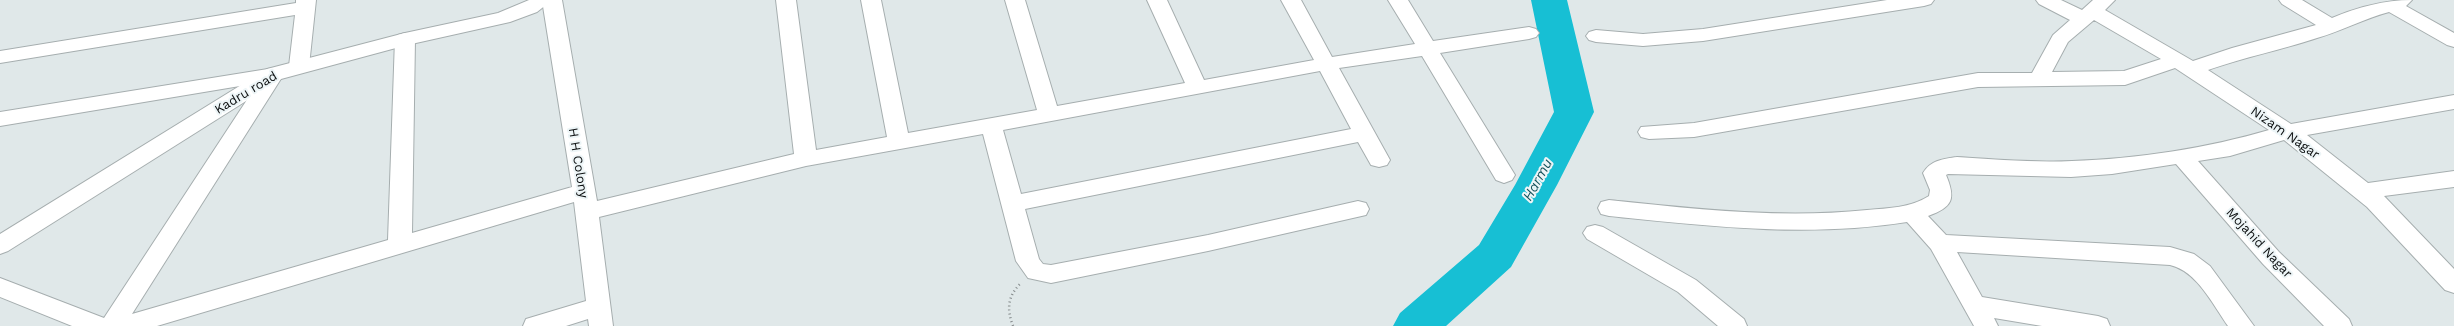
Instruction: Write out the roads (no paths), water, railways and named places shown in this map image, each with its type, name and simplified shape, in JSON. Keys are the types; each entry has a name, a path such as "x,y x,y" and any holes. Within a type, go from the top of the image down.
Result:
{"street":[{"name":"Kadru road","path":"0,245 274,74 299,66 405,39 503,18 530,8 542,0"},
{"name":"H H Colony","path":"552,0 585,202 599,316"},
{"path":"786,0 806,159"},
{"path":"871,0 899,142"},
{"path":"1015,0 1048,114"},
{"path":"1157,0 1197,88"},
{"path":"1291,0 1379,160"},
{"path":"1398,0 1504,175"},
{"path":"1596,36 1643,40 1703,34 1924,0"},
{"name":"Nizam Nagar","path":"2046,0 2094,10 2184,65 2286,132 2364,191 2454,284"},
{"path":"2289,0 2330,25"},
{"path":"1649,132 1694,130 1978,80 2125,78 2311,34 2358,14 2397,3 2453,39"},
{"path":"0,57 305,4 299,66"},
{"path":"2038,80 2060,39 2094,10"},
{"path":"125,326 400,245 585,202 691,186 806,159 1326,64 1529,33"},
{"path":"400,245 405,39"},
{"path":"0,119 274,74"},
{"path":"112,326 274,74"},
{"path":"1609,208 1796,224 1842,222 1913,214 1940,200 1941,190 1934,173 1942,167 1957,164 2071,169 2181,156 2230,149 2286,132 2454,102"},
{"path":"991,125 1028,261 1036,272 1051,274 1208,243 1358,209"},
{"path":"1013,204 1365,133"},
{"name":"Mojahid Nagar","path":"2181,156 2271,258 2340,326"},
{"path":"2364,191 2454,179"},
{"path":"1913,214 1940,243 1986,326"},
{"path":"1595,233 1687,286 1735,326"},
{"path":"1940,243 2170,256 2186,260 2202,272 2242,326"},
{"path":"0,287 97,326"},
{"path":"1974,304 2098,326"},
{"path":"534,326 599,316"}],"waterway":[{"name":"Harmu","path":"1416,326 1495,256 1536,185 1574,112 1549,0"}]}
